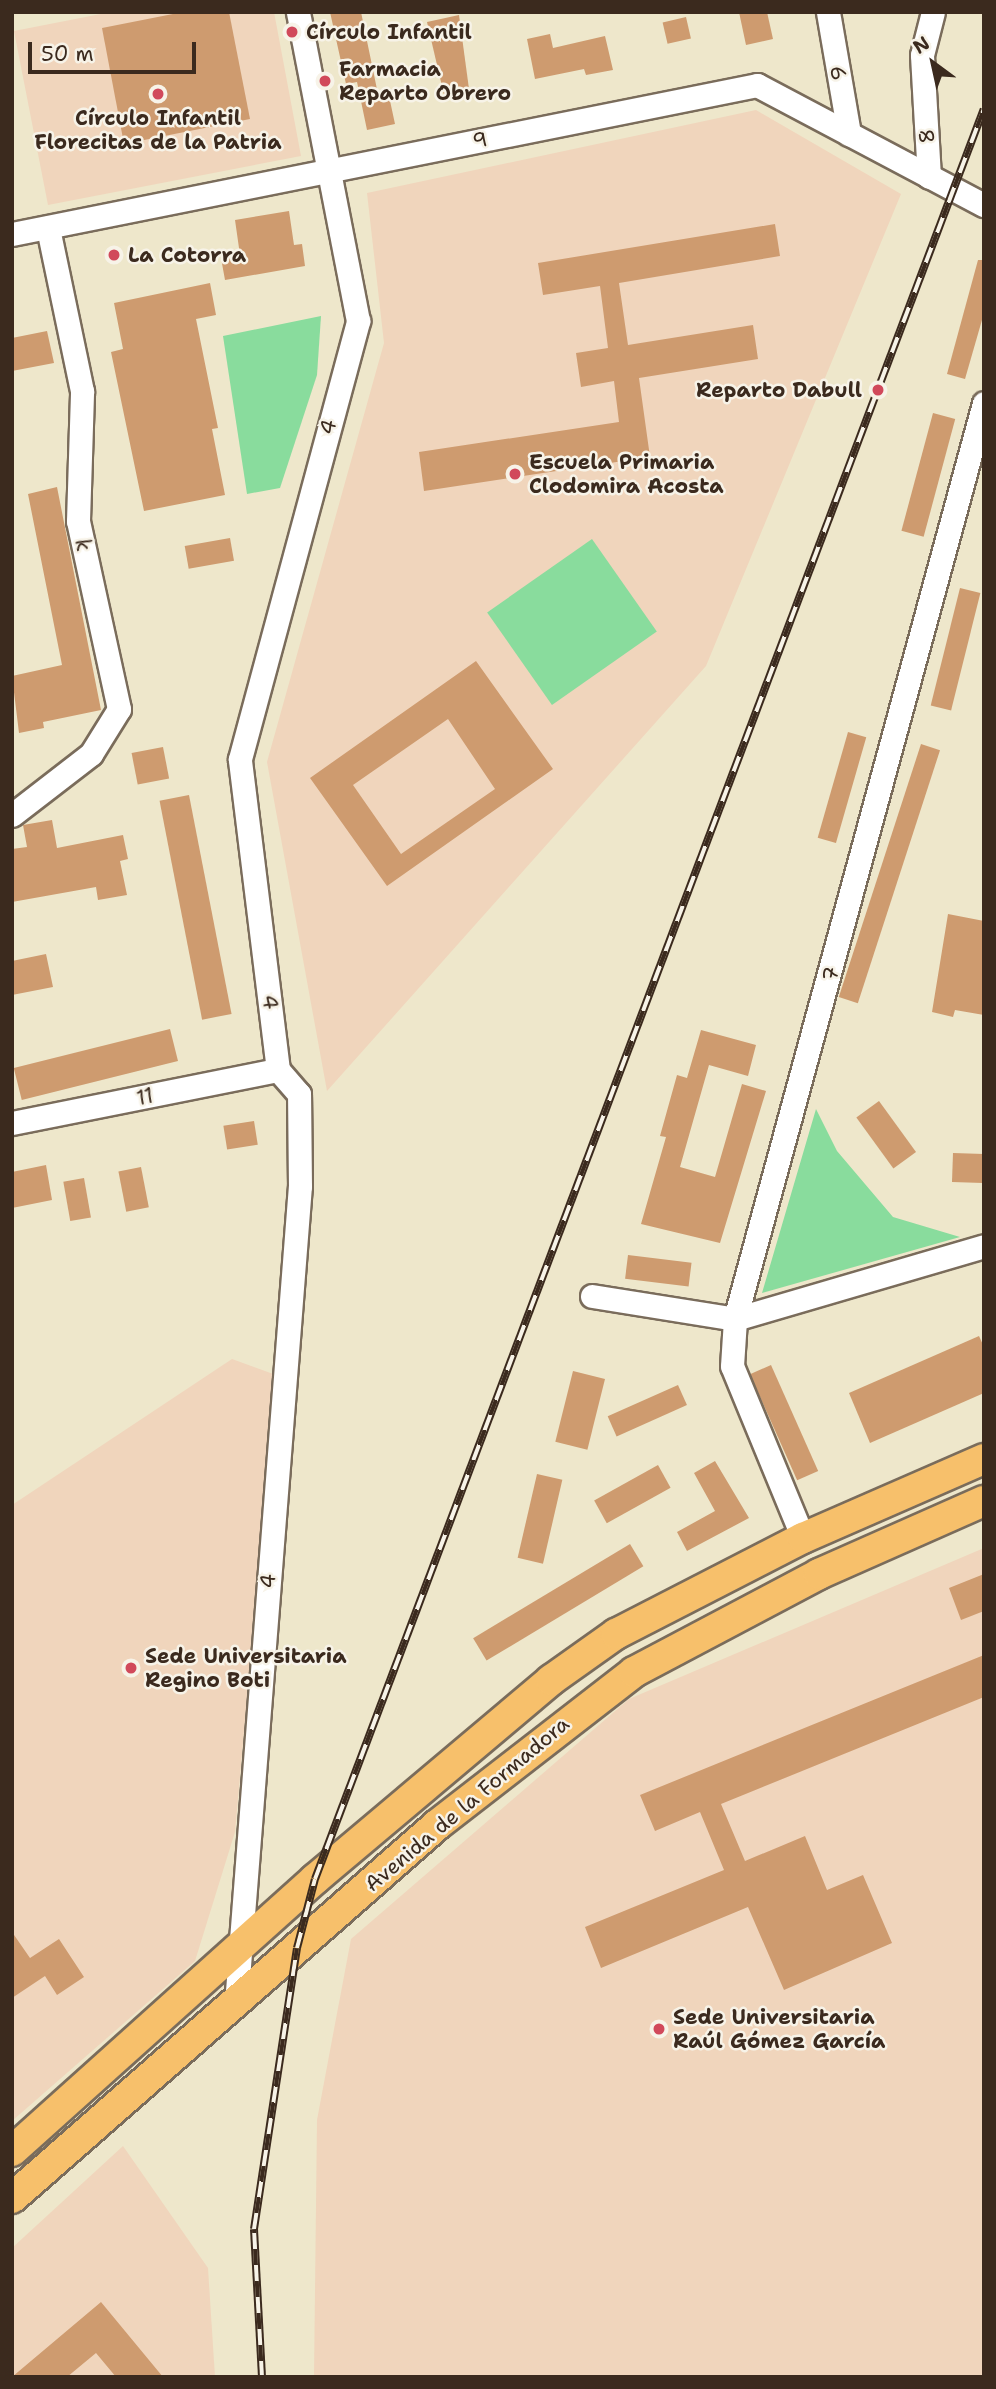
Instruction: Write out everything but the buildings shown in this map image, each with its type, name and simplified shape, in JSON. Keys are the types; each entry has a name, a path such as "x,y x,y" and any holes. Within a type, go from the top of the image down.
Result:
{"main road":[{"name":"Avenida de la Formadora","path":"12,2151 315,1879 551,1680 616,1634 803,1538 984,1459"},
{"name":"Avenida de la Formadora","path":"12,2198 437,1825 634,1672 818,1574 984,1501"}],"street":[{"name":"4","path":"236,2004 300,1186 299,1094 278,1070 240,759 358,321 298,12"},
{"name":"6","path":"828,12 849,134"},
{"name":"8","path":"929,177 922,55 933,12"},
{"name":"9","path":"12,234 758,85 929,177"},
{"path":"929,177 984,205"},
{"name":"k","path":"12,815 91,754 119,709 78,521 82,391 48,228"},
{"name":"7","path":"803,1538 732,1366 735,1319 984,403"},
{"name":"11","path":"12,1124 278,1070"},
{"path":"592,1296 735,1319 984,1246"}],"shaded area":[{"name":"Círculo Infantil Florecitas de la Patria","path":"111,12 274,12 301,156 48,205 14,31"},
{"path":"756,110 901,194 706,666 327,1091 267,762 384,343 367,193"},
{"name":"Sede Universitaria Regino Boti","path":"232,1359 276,1375 235,1832 195,1961 12,2121 12,1505"},
{"name":"Sede Universitaria Raúl Gómez García","path":"984,1548 984,2377 314,2377 317,2120 351,1939 629,1699"},
{"path":"123,2146 208,2268 215,2377 12,2377 12,2248"}],"green space":[{"path":"321,316 317,375 280,488 247,494 223,336"},
{"path":"592,539 657,632 552,705 487,612"},
{"path":"816,1109 837,1151 893,1217 960,1237 762,1293"}],"railway":[{"path":"262,2377 254,2229 297,1948 315,1879 984,109"}],"place":[{"name":"Círculo Infantil","path":"292,32"},
{"name":"Farmacia Reparto Obrero","path":"325,81"},
{"name":"Círculo Infantil Florecitas de la Patria","path":"158,94"},
{"name":"La Cotorra","path":"114,255"},
{"name":"Reparto Dabull","path":"878,390"},
{"name":"Escuela Primaria Clodomira Acosta","path":"515,474"},
{"name":"Sede Universitaria Regino Boti","path":"131,1668"},
{"name":"Sede Universitaria Raúl Gómez García","path":"659,2029"}]}
